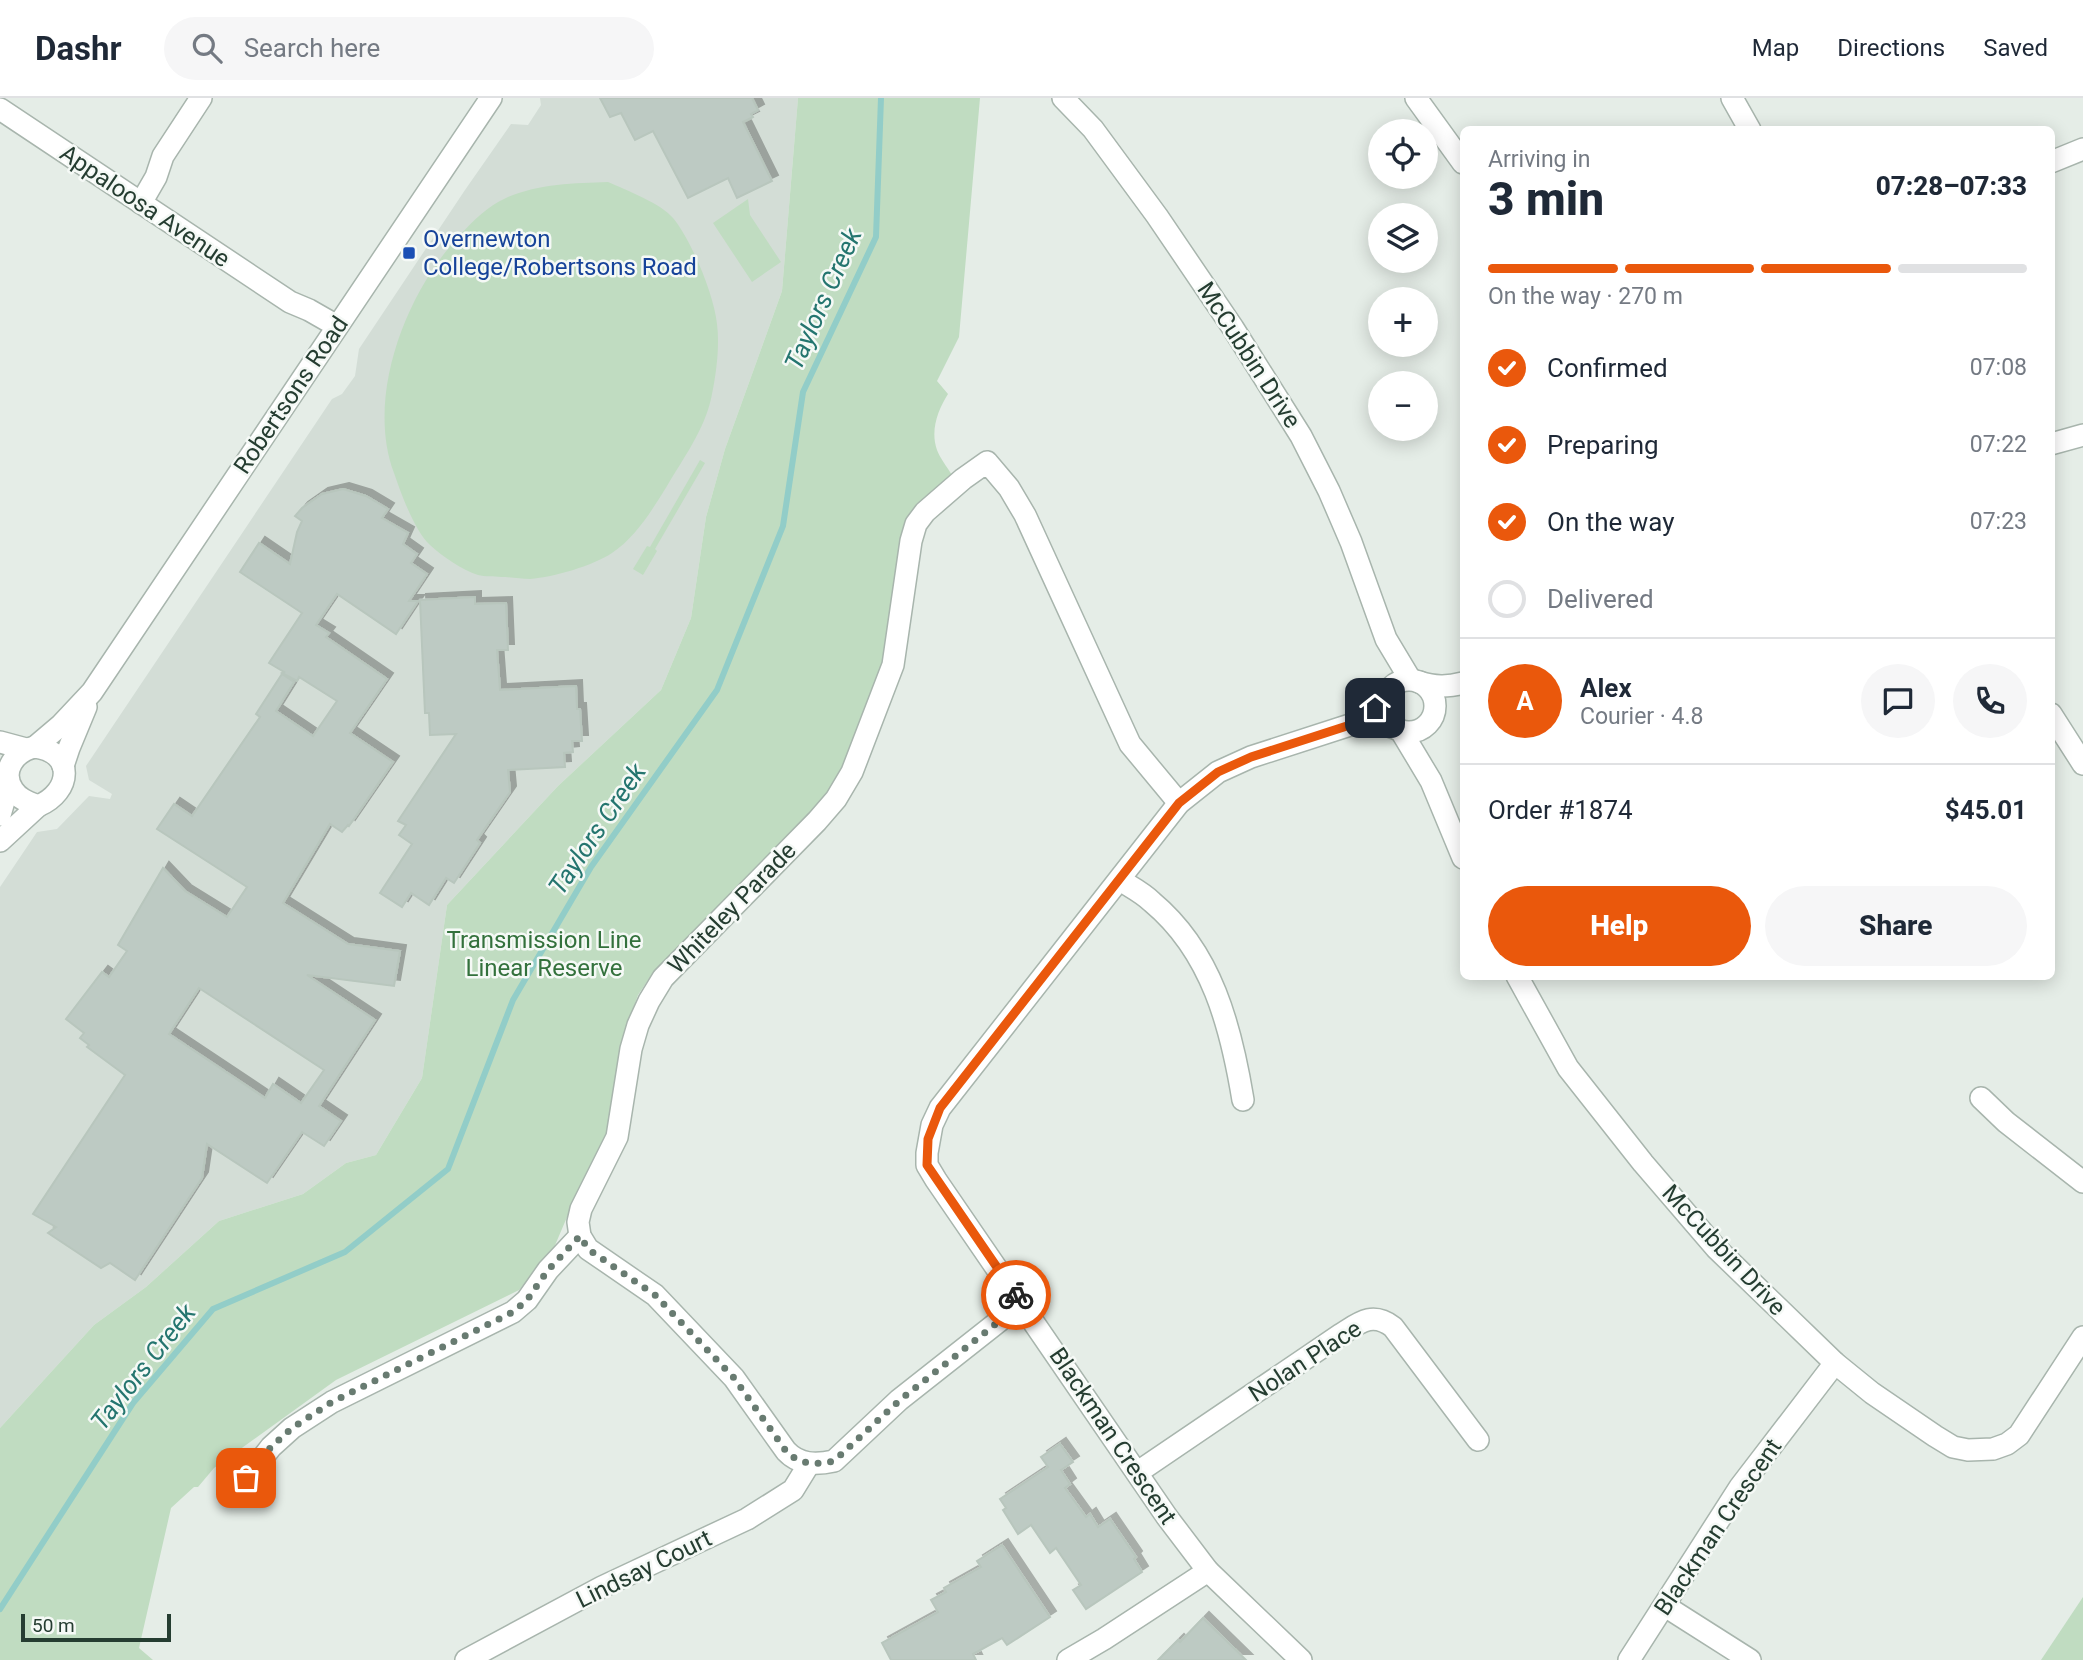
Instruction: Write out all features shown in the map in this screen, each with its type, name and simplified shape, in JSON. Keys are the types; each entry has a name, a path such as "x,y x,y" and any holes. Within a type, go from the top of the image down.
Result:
{"street":[{"path":"135,200 146,170 163,156 201,98"},
{"name":"Robertsons Road","path":"31,748 61,725 92,692 491,98"},
{"name":"McCubbin Drive","path":"1063,98 1093,129 1157,216 1233,328 1301,436 1351,542 1386,639 1415,680"},
{"path":"1416,98 1460,159"},
{"path":"1732,98 1748,126"},
{"name":"Appaloosa Avenue","path":"0,109 290,302 303,320 333,332"},
{"path":"2055,160 2083,149"},
{"path":"2055,443 2083,435"},
{"name":"Whiteley Parade","path":"580,1236 578,1222 581,1209 617,1138 631,1049 649,1001 663,978 836,799 852,772 893,665 911,541 916,524 979,456 1009,488 1025,515 1130,744 1179,803"},
{"name":"McCubbin Drive","path":"1386,639 1388,691"},
{"path":"1415,680 1431,692 1434,699 1427,751 1431,781"},
{"path":"1460,684 1433,687 1415,680 1396,683 1383,701 1385,716 1397,729 1431,781 1460,851"},
{"name":"Blackman Crescent","path":"1350,725 1375,708 1388,691"},
{"path":"1397,729 1416,732 1432,719 1443,704 1460,691"},
{"name":"Robertsons Road","path":"63,766 92,692"},
{"path":"2055,720 2083,764"},
{"name":"Blackman Crescent","path":"1301,1660 1208,1571 1167,1517 927,1165 928,1139 940,1108 1179,803 1218,772 1251,757 1350,725 1383,724 1397,729"},
{"path":"0,742 52,752 63,766 65,775 59,792 38,806 0,841"},
{"path":"0,815 6,776 13,760 19,753 31,748"},
{"path":"6,776 20,798 38,806"},
{"path":"1120,880 1151,901 1169,918 1202,961 1218,997 1232,1040 1243,1100"},
{"name":"McCubbin Drive","path":"1519,980 1568,1068 1643,1163 1716,1248 1835,1363 1872,1393 1953,1447 1993,1450 2019,1435 2083,1338"},
{"path":"1982,1098 2006,1122 2083,1182"},
{"path":"237,1491 271,1447 302,1421 332,1402 513,1312 527,1300 548,1270 580,1236 588,1249 655,1295 734,1378 791,1457 809,1464 834,1461 900,1400 1022,1303"},
{"name":"Nolan Place","path":"1138,1472 1340,1335 1362,1321 1373,1319 1385,1321 1393,1327 1478,1440"},
{"name":"Blackman Crescent","path":"1629,1660 1740,1487 1835,1363"},
{"name":"Lindsay Court","path":"466,1660 602,1587 747,1520 793,1490 809,1464"},
{"path":"1068,1660 1208,1571"},
{"path":"1665,1606 1750,1660"}],"shaded area":[{"path":"540,98 798,98 782,291 725,449 706,517 691,618 661,690 558,786 447,905 422,1078 376,1155 346,1163 303,1194 219,1221 146,1287 94,1325 0,1428 0,887 37,832 57,829 89,796 110,799 112,794 89,780 86,766 332,399 342,394 355,376 359,349 465,190 511,124 528,125 541,105"}],"green space":[{"name":"Transmission Line Linear Reserve","path":"798,98 980,98 959,337 937,381 948,394 936,420 935,443 952,475 930,494 882,664 846,761 818,804 652,974 638,995 623,1037 610,1118 602,1149 573,1203 553,1250 519,1290 336,1380 214,1468 198,1487 194,1487 171,1508 139,1648 153,1660 0,1660 0,1428 94,1325 146,1287 219,1221 303,1194 346,1163 376,1155 422,1078 447,905 558,786 661,690 691,618 706,517 725,449 782,291"},
{"path":"608,182 668,213 680,228 701,269 712,298 718,333 716,371 708,411 667,486 649,514 621,547 584,566 540,578 478,575 446,558 424,538 409,511 394,473 386,443 385,411 388,378 396,346 408,314 441,257 487,209 518,193 543,187"},
{"path":"748,199 750,215 781,262 752,282 713,223"},
{"path":"700,460 705,463 643,575 633,569 647,546 650,547"},
{"path":"2083,1597 2083,1660 2041,1660"}],"building":[{"path":"600,98 752,98 758,110 751,114 753,117 743,122 772,181 737,198 728,178 688,198 653,131 635,140 621,113 610,117"},
{"path":"343,489 366,496 388,509 382,518 408,533 403,544 417,554 411,563 427,574 409,601 418,601 396,634 337,594 316,625 329,633 326,637 387,679 350,733 393,762 349,826 342,832 330,824 283,903 348,944 400,951 394,986 307,975 375,1020 319,1106 341,1121 324,1146 302,1132 267,1183 207,1144 202,1178 135,1280 110,1263 101,1268 48,1233 56,1227 33,1214 125,1075 87,1047 89,1045 80,1038 84,1033 66,1019 102,972 109,977 127,951 118,945 163,868 185,891 227,917 247,887 157,829 174,804 192,816 260,717 256,714 282,674 294,682 276,711 313,736 337,701 299,677 297,681 269,663 302,613 240,572 259,543 290,564 302,521 295,516 322,494","holes":["199,988 324,1070 301,1103 273,1084 265,1098 169,1034"]},
{"path":"475,597 475,604 506,603 508,650 497,650 500,690 576,686 582,741 572,741 573,752 564,753 565,767 508,770 510,792 477,840 480,843 454,883 446,878 429,905 411,893 402,907 380,893 412,844 399,835 406,825 398,821 456,734 430,735 429,713 425,713 420,600"},
{"path":"1060,1444 1073,1462 1061,1470 1070,1484 1065,1488 1086,1517 1090,1514 1098,1527 1110,1519 1136,1557 1134,1559 1142,1572 1086,1609 1073,1590 1081,1585 1056,1548 1050,1553 1031,1525 1018,1534 1003,1510 1006,1508 1000,1499 1048,1467 1041,1457"},
{"path":"1002,1545 1050,1617 1007,1645 1002,1638 973,1654 976,1660 891,1660 882,1643 938,1612 931,1600 946,1592 944,1588 981,1567 977,1561"},
{"path":"1203,1618 1246,1660 1158,1660 1178,1640 1180,1642"}],"waterway":[{"name":"Taylors Creek","path":"0,1609 133,1403 213,1309 345,1252 448,1169 513,1000 591,867 717,690 783,526 803,392 876,237 881,98"}],"way so far":[{"path":"246,1478 271,1447 292,1428 332,1402 513,1312 527,1300 548,1270 580,1236 588,1249 655,1295 734,1378 791,1457 809,1464 834,1461 900,1400 1022,1303 1016,1295"}],"place":[{"name":"Overnewton College/Robertsons Road","path":"409,253"}],"route":[{"path":"1016,1295 927,1165 928,1139 940,1108 1179,803 1218,772 1251,757 1350,725 1375,708"}]}
